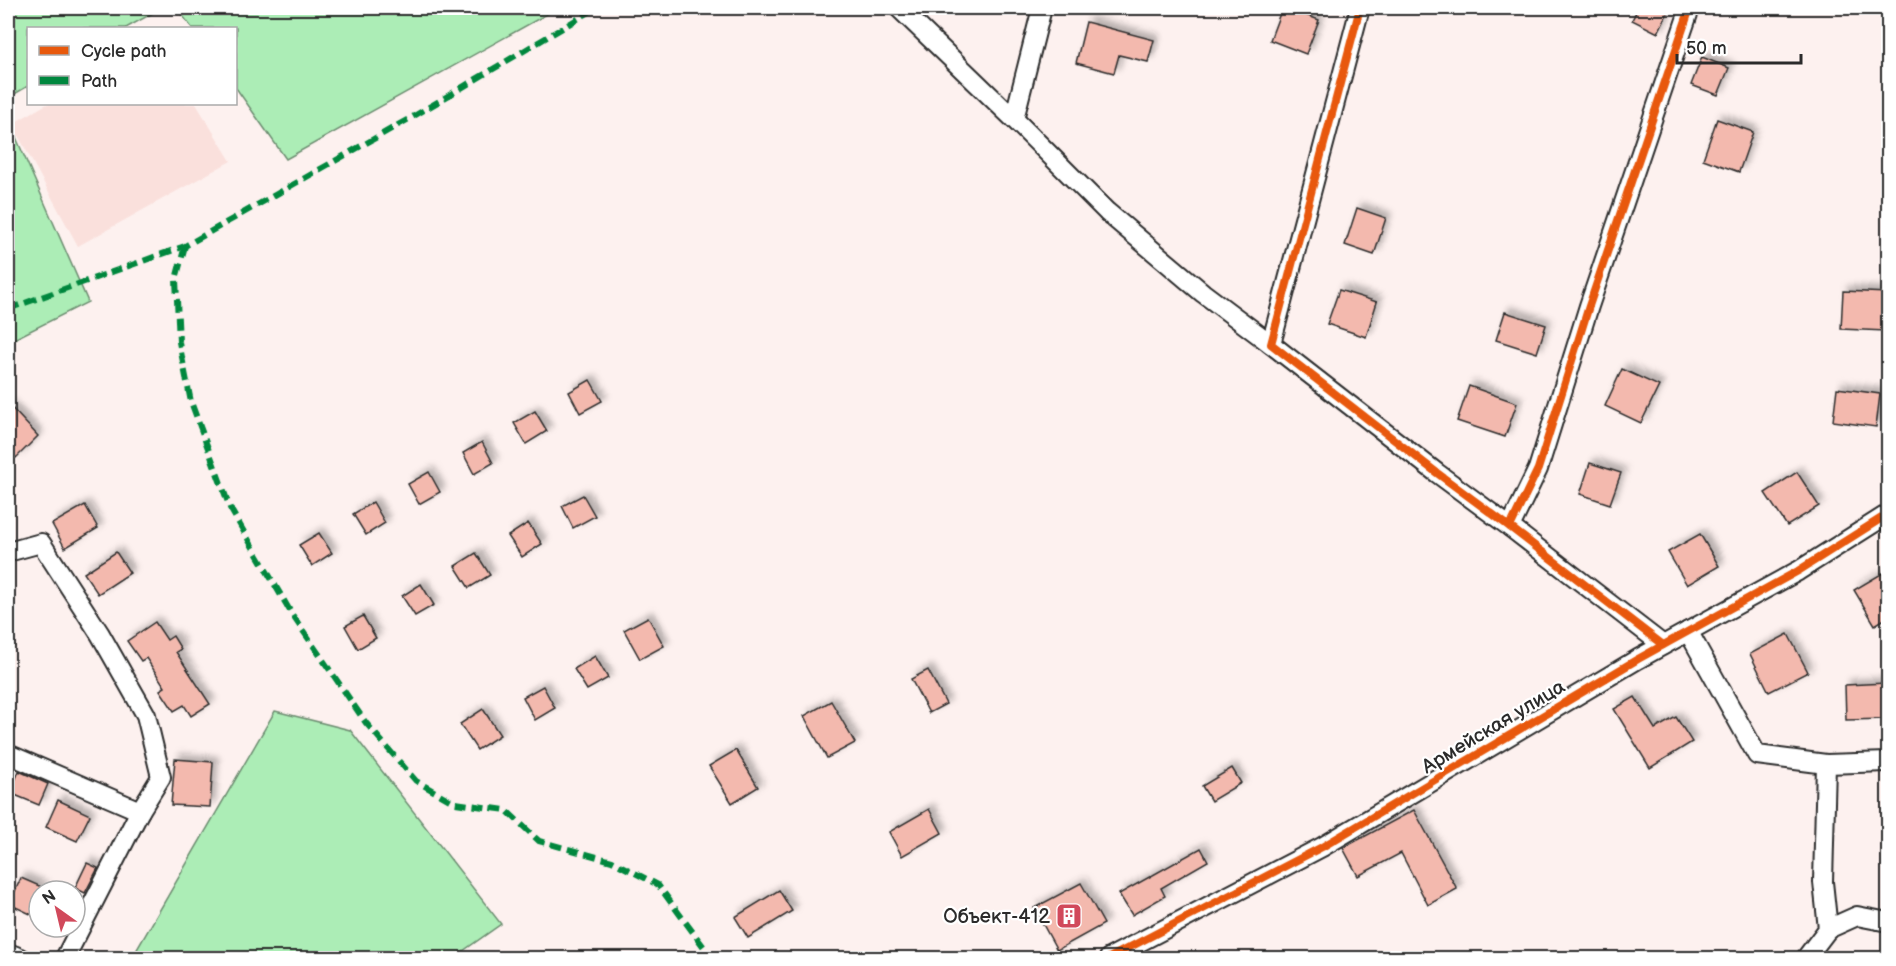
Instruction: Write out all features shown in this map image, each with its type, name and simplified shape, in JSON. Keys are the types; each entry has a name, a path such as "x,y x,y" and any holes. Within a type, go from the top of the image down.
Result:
{"street":[{"path":"899,8 1014,118 1107,212 1271,345 1663,645"},
{"path":"1014,118 1042,8"},
{"path":"1271,345 1360,8"},
{"path":"1510,527 1538,469 1589,306 1690,8"},
{"name":"Армейская улица","path":"1109,958 1322,848 1663,645 1798,571 1888,514"},
{"path":"8,552 41,543 100,634 146,715 161,777 140,811 65,958"},
{"path":"1688,631 1757,755 1826,764 1888,762"},
{"path":"8,754 140,811"},
{"path":"1826,764 1823,882 1828,929"},
{"path":"1806,958 1828,929 1857,916 1888,922"},
{"path":"8,953 21,958"}],"shaded area":[{"path":"45,105 197,105 231,161 78,246 12,124"}],"green space":[{"path":"8,8 162,8 128,27 27,27 27,87 8,98"},
{"path":"177,8 558,8 286,159 237,89 237,27 191,27"},
{"path":"8,119 88,302 8,342"},
{"path":"275,711 350,730 501,924 453,958 132,958"}],"building":[{"path":"1282,8 1319,20 1306,54 1270,40"},
{"path":"1638,8 1670,8 1658,33 1632,20"},
{"path":"1086,22 1154,40 1148,62 1119,55 1114,73 1076,63"},
{"path":"1702,57 1729,68 1718,95 1691,85"},
{"path":"1717,119 1753,132 1739,172 1703,159"},
{"path":"1357,208 1386,218 1374,255 1345,245"},
{"path":"1339,290 1377,302 1366,337 1327,324"},
{"path":"1843,291 1888,293 1886,331 1841,329"},
{"path":"1505,312 1546,325 1537,353 1496,340"},
{"path":"1622,369 1659,386 1641,423 1605,406"},
{"path":"590,380 602,401 580,413 569,392"},
{"path":"1469,386 1517,403 1505,437 1457,421"},
{"path":"1837,388 1880,394 1876,427 1833,421"},
{"path":"8,404 38,436 16,458 8,449"},
{"path":"535,411 547,431 526,444 514,423"},
{"path":"482,442 493,463 474,474 463,453"},
{"path":"1590,463 1621,473 1610,504 1580,494"},
{"path":"429,472 440,492 419,504 408,484"},
{"path":"1797,472 1819,506 1787,526 1765,493"},
{"path":"583,495 595,516 573,528 562,506"},
{"path":"373,502 385,523 366,535 353,514"},
{"path":"85,505 98,528 65,548 52,524"},
{"path":"528,523 542,544 522,557 508,536"},
{"path":"319,533 332,553 312,566 299,545"},
{"path":"1700,534 1719,566 1687,585 1668,552"},
{"path":"116,552 130,573 98,594 84,573"},
{"path":"476,553 490,575 469,588 455,566"},
{"path":"1888,570 1888,617 1875,625 1854,590"},
{"path":"421,584 434,605 415,616 402,596"},
{"path":"363,616 376,638 358,649 345,626"},
{"path":"648,617 664,646 640,659 624,630"},
{"path":"155,622 167,640 173,636 181,649 176,652 210,704 191,716 184,705 174,711 160,690 165,687 146,658 141,661 127,641"},
{"path":"1788,634 1808,672 1769,692 1750,654"},
{"path":"595,656 608,678 587,690 574,669"},
{"path":"928,670 946,704 929,713 911,679"},
{"path":"1886,683 1887,719 1846,720 1845,685"},
{"path":"543,686 555,708 535,720 523,697"},
{"path":"1635,697 1655,729 1676,717 1692,742 1650,768 1614,709"},
{"path":"831,701 855,743 827,758 804,716"},
{"path":"483,709 500,735 477,750 460,724"},
{"path":"736,750 758,787 732,803 709,766"},
{"path":"175,759 213,762 210,807 171,805"},
{"path":"1232,768 1241,783 1211,801 1202,786"},
{"path":"19,771 48,784 39,805 10,793"},
{"path":"58,800 90,815 77,841 46,827"},
{"path":"929,809 942,833 902,856 889,832"},
{"path":"1414,810 1457,889 1428,905 1401,853 1358,876 1343,848"},
{"path":"1201,848 1208,861 1161,888 1165,896 1132,915 1119,894"},
{"path":"87,863 98,868 87,889 87,879 79,879"},
{"path":"21,878 27,881 27,912 9,904"},
{"name":"Объект-412","path":"1081,883 1104,924 1057,950 1034,908"},
{"path":"779,890 792,911 748,938 735,917"}],"marked path":[{"path":"8,309 185,246 414,116 596,8"},
{"path":"185,246 176,279 179,342 191,402 230,508 293,616 366,723 416,781 455,803 506,810 539,841 612,861 658,885 712,958"}],"cycle path":[{"path":"1360,8 1271,344 1510,527"},
{"path":"1663,645 1510,527 1538,469 1589,306 1690,8"},
{"path":"1109,958 1322,847 1638,659 1798,571 1888,514"}],"place":[{"name":"Объект-412","path":"1069,916"}]}
